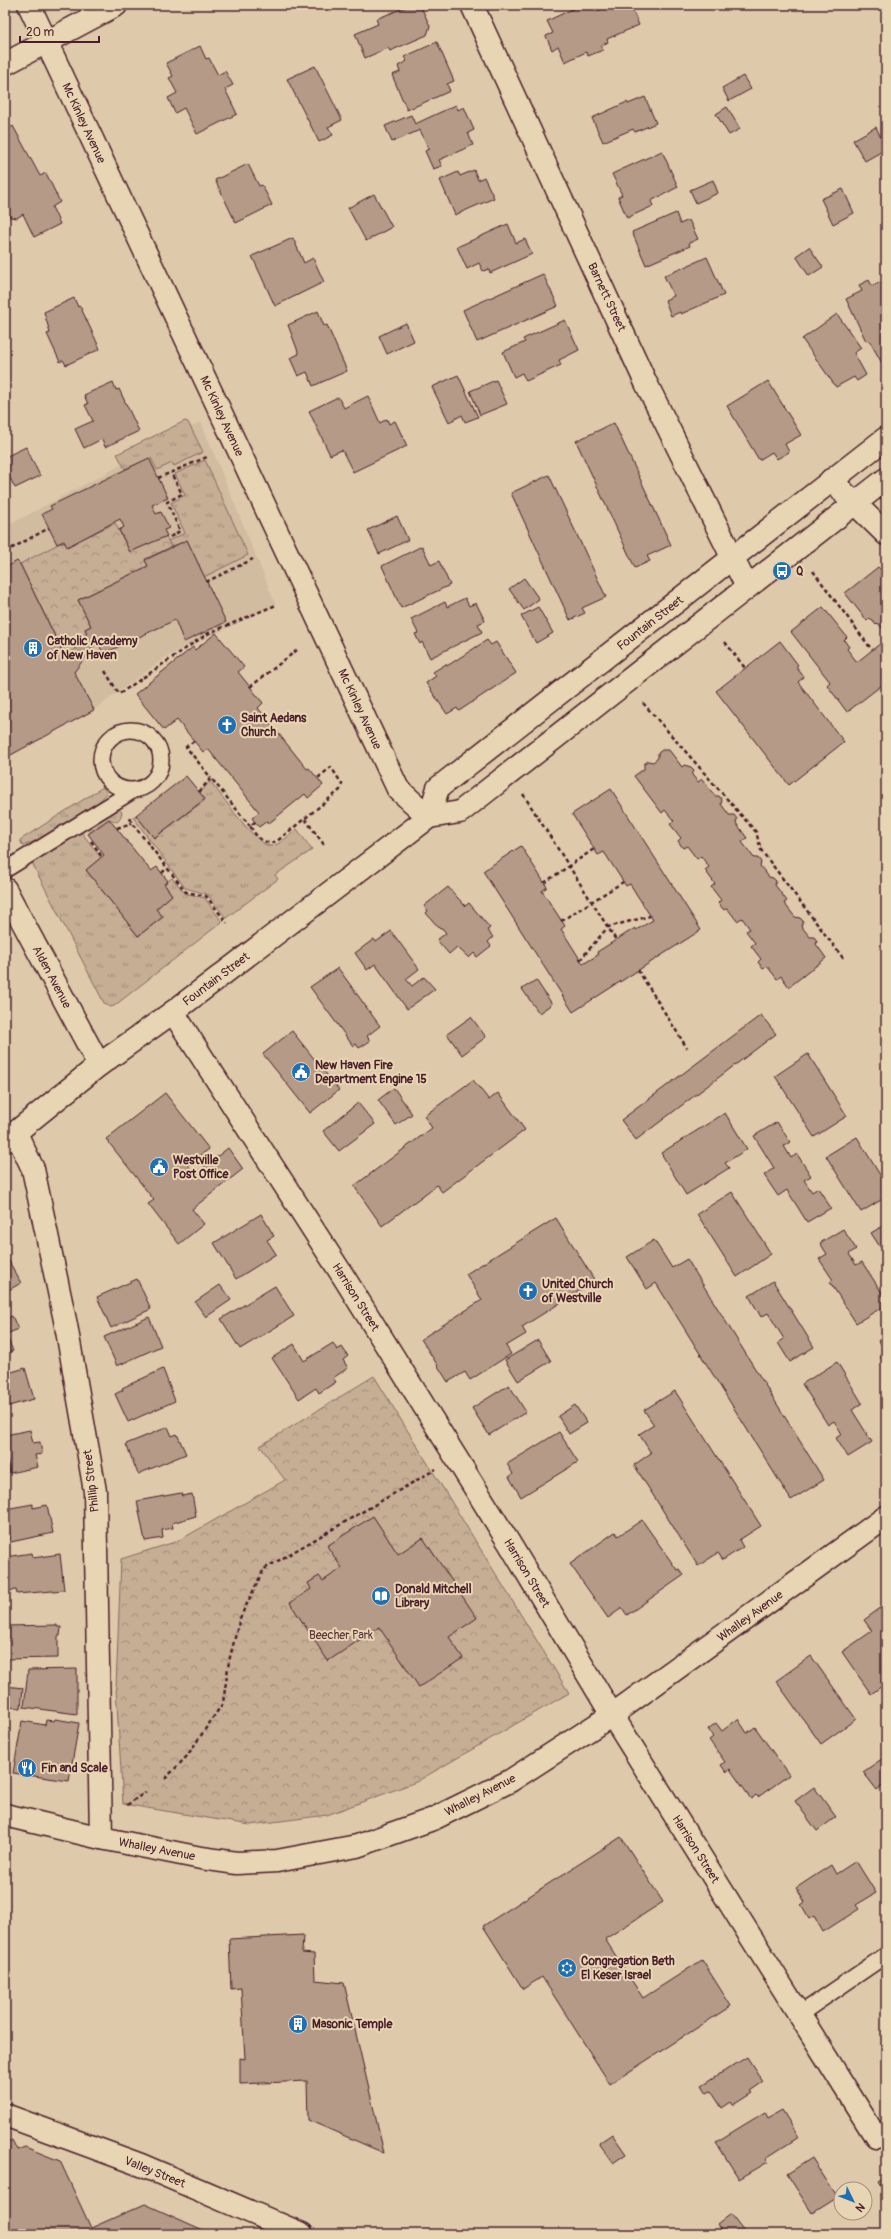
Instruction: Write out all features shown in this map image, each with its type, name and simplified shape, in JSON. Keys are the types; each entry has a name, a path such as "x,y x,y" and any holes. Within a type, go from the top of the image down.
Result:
{"street":[{"name":"Mc Kinley Avenue","path":"29,5 398,789 428,817"},
{"path":"5,64 116,5"},
{"name":"Barnett Street","path":"472,5 646,383 747,587"},
{"name":"Fountain Street","path":"428,817 438,788 886,438"},
{"path":"831,480 886,534"},
{"name":"Fountain Street","path":"10,1137 99,1065 173,1012 428,817 460,812 886,480"},
{"name":"Alden Avenue","path":"5,889 99,1065"},
{"name":"Harrison Street","path":"173,1012 349,1286 507,1539 612,1715 876,2137"},
{"name":"Phillip Street","path":"10,1137 33,1169 66,1325 95,1492 101,1838"},
{"name":"Whalley Avenue","path":"5,1815 101,1838 200,1858 237,1863 277,1862 357,1846 433,1819 510,1781 612,1715 886,1517"},
{"name":"Valley Street","path":"5,2115 141,2165 302,2234"}],"lane":[{"path":"5,870 134,790"},
{"path":"800,2014 886,1955"}],"path":[{"path":"158,478 207,457"},
{"path":"170,537 180,531 167,502 182,494 171,473"},
{"path":"5,552 49,528"},
{"path":"206,582 253,559"},
{"path":"813,571 872,650"},
{"path":"104,671 119,694 207,634 276,605"},
{"path":"725,642 745,668"},
{"path":"250,687 297,650"},
{"path":"643,703 756,832 761,850 843,958"},
{"path":"194,741 186,747 260,840 267,843 277,841 340,790 342,784 331,767 318,778"},
{"path":"199,792 211,778"},
{"path":"523,794 616,940"},
{"path":"305,819 325,846"},
{"path":"250,826 255,822"},
{"path":"117,828 132,823 186,892 206,896 227,923"},
{"path":"544,883 594,850"},
{"path":"162,873 167,868"},
{"path":"561,921 623,882"},
{"path":"580,960 608,927 650,916"},
{"path":"638,970 687,1048"},
{"path":"165,1779 187,1756 223,1703 229,1661 240,1618 264,1569 438,1468"},
{"path":"127,1805 146,1792"}],"shaded area":[{"path":"201,422 276,605 166,657 94,710 5,758 5,527"}],"green space":[{"path":"185,421 188,422 203,452 174,466 172,463 157,470 151,458 125,469 117,454"},
{"path":"205,460 248,555 204,577 187,540 171,547 168,541 185,533 171,503 185,495 175,474"},
{"path":"115,523 130,552 166,536 171,547 145,559 148,566 78,600 91,626 85,629 87,633 66,659 20,564 64,541 67,546"},
{"path":"210,781 249,829 265,844 271,846 278,844 297,829 312,850 275,875 278,879 226,918 207,894 185,888 133,817 136,815 154,838 205,800 200,793"},
{"path":"103,787 107,793 80,817 23,846 20,840"},
{"path":"116,807 122,812 120,819 117,822 109,819 90,833 84,827"},
{"path":"79,829 101,858 86,870 138,936 163,917 156,909 172,895 164,884 172,878 185,893 205,898 222,922 114,1006 110,1007 104,1003 30,859"},
{"name":"Beecher Park","path":"374,1376 569,1693 416,1782 327,1815 250,1825 123,1804 116,1688 121,1559 178,1541 285,1480 260,1446"}],"building":[{"path":"411,5 421,7 430,26 427,35 390,51 388,48 365,58 355,34 378,24 376,19"},
{"path":"581,5 592,5 595,12 612,5 630,5 639,25 607,39 608,42 601,46 603,50 588,56 586,52 565,62 558,46 552,50 546,36 553,33 547,21"},
{"path":"437,42 454,81 447,84 450,91 407,110 392,75 400,72 398,66 407,61 404,57"},
{"path":"200,46 206,59 209,58 218,75 225,71 233,85 225,89 237,114 197,134 184,108 175,113 168,98 177,93 169,78 173,76 166,63"},
{"path":"315,66 342,120 328,127 333,135 319,142 287,79"},
{"path":"743,76 751,89 729,101 722,88"},
{"path":"645,97 656,123 635,132 633,129 603,142 592,118 627,102 628,104"},
{"path":"456,105 458,110 464,107 474,130 468,133 473,145 439,160 442,166 433,169 425,151 429,149 420,130 392,142 385,126 411,115 415,124"},
{"path":"727,107 740,129 729,135 716,114"},
{"path":"7,122 10,128 13,126 40,176 46,173 60,202 52,207 60,224 34,237 23,214 17,218 10,217 5,207 5,123"},
{"path":"876,127 886,149 865,161 853,140"},
{"path":"662,151 678,187 651,201 653,206 627,218 618,197 622,195 612,174"},
{"path":"248,164 259,186 262,185 272,205 236,223 215,180"},
{"path":"474,170 478,180 484,177 494,198 455,215 440,180 458,172 460,176"},
{"path":"713,180 718,193 696,203 690,190"},
{"path":"843,189 854,213 833,224 821,199"},
{"path":"374,194 392,227 366,241 348,208"},
{"path":"676,213 680,224 689,220 698,239 689,243 690,246 646,265 632,232"},
{"path":"508,224 516,243 525,239 532,254 490,273 489,269 483,271 479,263 467,269 457,247"},
{"path":"293,238 304,263 313,258 324,282 275,306 252,256"},
{"path":"809,247 823,267 809,276 796,256"},
{"path":"707,257 724,295 681,314 680,312 671,316 665,300 674,296 664,276"},
{"path":"543,274 558,306 477,342 463,310"},
{"path":"869,280 872,286 881,282 886,293 886,363 883,365 869,340 866,341 846,299 862,291 859,285"},
{"path":"74,298 78,307 80,306 100,349 66,365 63,360 60,362 47,334 50,333 44,312"},
{"path":"318,311 324,326 327,325 347,371 313,386 307,372 298,376 290,358 299,354 288,325"},
{"path":"837,314 861,348 854,353 866,375 857,381 854,377 836,387 802,339"},
{"path":"565,320 579,350 559,360 561,365 526,381 522,373 514,377 503,352 525,342 523,339"},
{"path":"406,323 414,341 387,354 379,336"},
{"path":"458,375 478,417 465,422 462,415 449,422 432,387"},
{"path":"496,380 507,404 480,415 470,391"},
{"path":"768,381 801,435 785,444 789,452 777,459 772,452 759,460 727,406"},
{"path":"113,382 116,390 119,389 139,431 105,447 102,439 84,448 75,429 93,421 85,405 88,404 84,395"},
{"path":"368,396 380,423 387,419 389,424 395,421 407,446 353,472 342,450 330,455 309,411 338,397 344,408"},
{"path":"614,423 671,545 647,556 650,561 635,568 576,441"},
{"path":"26,447 40,476 15,488 5,468 5,457"},
{"path":"149,458 168,498 152,505 156,514 161,512 169,528 164,530 167,536 130,552 119,530 124,527 120,519 67,547 64,541 57,544 42,514 52,509 50,506"},
{"path":"549,475 606,597 582,608 585,613 570,620 511,493"},
{"path":"397,516 408,540 379,554 368,530"},
{"name":"Catholic Academy of New Haven","path":"187,540 226,622 184,642 175,620 103,654 98,641 74,672 94,710 9,756 5,749 5,568 17,561 20,564 66,659 87,633 85,629 91,626 78,600 148,566 145,560"},
{"path":"422,546 431,565 439,561 450,585 401,608 382,566"},
{"path":"878,567 886,575 886,633 878,623 876,625 870,618 867,621 845,593"},
{"path":"524,578 539,599 524,610 509,589"},
{"path":"465,598 469,606 476,603 485,621 478,624 482,632 430,658 422,642 420,644 415,634 418,633 411,619 445,602 447,607"},
{"path":"538,607 553,633 536,643 521,616"},
{"path":"823,607 847,637 844,640 849,647 847,649 857,662 886,639 886,682 847,712 827,685 830,682 791,632"},
{"name":"Saint Aedans Church","path":"216,633 244,667 238,672 263,703 258,708 307,769 309,768 323,785 308,798 305,794 268,824 267,821 259,827 252,818 259,812 208,749 203,752 177,720 164,730 135,694 193,647 195,650"},
{"path":"487,640 491,645 496,642 516,673 459,711 457,708 447,714 426,683 436,676 433,672 446,664 447,666"},
{"path":"780,641 798,665 796,667 804,677 798,682 844,742 789,785 716,691"},
{"path":"662,750 669,750 682,767 684,765 691,767 694,770 692,775 698,782 702,779 715,796 719,796 722,800 721,804 729,815 734,815 737,819 736,823 747,838 742,842 754,858 758,858 761,862 760,866 769,877 776,881 775,885 787,901 784,903 795,917 800,918 803,921 801,926 810,937 814,937 817,941 816,944 826,958 789,987 781,976 777,979 767,966 763,969 758,962 761,959 751,946 755,943 746,931 750,929 742,918 737,921 727,908 724,910 718,903 721,900 711,887 715,884 705,870 709,867 701,856 697,859 687,846 683,848 678,841 681,838 670,824 674,821 665,810 662,813 634,776 644,769 644,764 648,761 653,762 658,758 658,753"},
{"path":"186,776 205,799 154,838 136,815"},
{"path":"611,789 701,930 573,1012 483,871 521,846 547,887 542,891 565,926 561,929 583,964 598,955 597,952 635,928 636,930 653,920 630,884 626,886 604,852 598,855 572,814"},
{"path":"109,819 151,871 157,867 168,881 164,884 172,895 156,909 163,917 138,936 86,870 104,855 88,834"},
{"path":"448,887 465,906 469,903 490,928 487,930 493,937 488,942 491,946 477,957 474,953 469,958 457,947 449,954 437,940 446,933 442,928 440,929 426,913 428,911 424,906"},
{"path":"391,931 419,969 406,979 412,986 424,977 435,989 407,1009 375,964 367,970 355,953 374,939 376,942"},
{"path":"338,968 380,1026 367,1036 370,1041 359,1048 356,1044 353,1046 310,987"},
{"path":"536,980 552,1004 539,1013 522,989"},
{"path":"761,1015 776,1034 636,1140 621,1120"},
{"path":"471,1017 486,1037 462,1055 447,1034"},
{"name":"New Haven Fire Department Engine 15","path":"292,1031 339,1090 310,1113 263,1054"},
{"path":"808,1054 847,1116 814,1137 775,1076"},
{"path":"473,1080 489,1100 498,1093 525,1130 442,1192 437,1185 382,1226 354,1186 432,1128 424,1116"},
{"path":"394,1088 412,1114 396,1125 378,1100"},
{"name":"Westville Post Office","path":"165,1093 209,1149 188,1165 195,1174 228,1148 243,1169 192,1209 204,1224 179,1244 148,1204 154,1200 106,1139"},
{"path":"358,1103 375,1124 339,1151 323,1131"},
{"path":"725,1113 747,1149 725,1163 729,1168 686,1195 661,1153"},
{"path":"777,1122 790,1142 784,1146 791,1158 797,1154 811,1176 804,1180 812,1192 818,1188 831,1208 807,1222 787,1190 778,1196 764,1175 774,1168 754,1136"},
{"path":"857,1137 886,1185 886,1197 861,1212 826,1156"},
{"path":"732,1192 771,1254 737,1277 697,1214"},
{"path":"261,1214 274,1236 267,1240 276,1254 236,1279 214,1243"},
{"name":"United Church of Westville","path":"556,1218 595,1281 522,1327 526,1334 506,1346 511,1354 470,1380 465,1372 448,1382 421,1339 482,1300 466,1274"},
{"path":"886,1224 886,1256 871,1233"},
{"path":"843,1229 856,1249 849,1254 856,1265 862,1262 886,1299 886,1305 856,1323 830,1282 833,1280 819,1259 827,1254 820,1243"},
{"path":"654,1240 672,1268 687,1259 824,1480 791,1500 656,1283 647,1289 627,1257"},
{"path":"5,1254 21,1283 5,1292"},
{"path":"137,1279 151,1309 111,1328 97,1297"},
{"path":"773,1281 814,1347 790,1362 778,1343 784,1339 768,1313 761,1317 749,1296"},
{"path":"220,1285 231,1300 206,1317 195,1302"},
{"path":"275,1286 294,1316 240,1349 221,1319"},
{"path":"12,1316 18,1329 5,1335 5,1319"},
{"path":"149,1317 161,1346 117,1366 104,1337"},
{"path":"886,1336 886,1367 879,1355 885,1351 879,1341"},
{"path":"7,1337 13,1351 5,1354 5,1338"},
{"path":"538,1340 551,1361 518,1381 505,1360"},
{"path":"333,1343 337,1350 342,1347 348,1356 343,1360 348,1368 333,1378 336,1382 319,1393 316,1388 299,1399 272,1358 294,1344 304,1361"},
{"path":"837,1362 862,1403 852,1410 872,1442 848,1457 836,1438 842,1434 834,1421 828,1425 802,1384"},
{"path":"25,1368 34,1399 5,1407 5,1374"},
{"path":"163,1369 175,1401 128,1422 115,1394 123,1390 122,1388"},
{"path":"509,1385 526,1412 489,1435 472,1408"},
{"path":"675,1391 761,1526 739,1540 743,1547 723,1560 718,1553 698,1566 634,1465 651,1453 639,1434 654,1425 644,1410"},
{"path":"575,1405 587,1423 569,1434 558,1416"},
{"path":"168,1427 172,1436 177,1434 186,1454 138,1474 126,1444"},
{"path":"30,1430 33,1443 40,1442 42,1454 35,1455 38,1467 10,1473 5,1448 5,1435"},
{"path":"559,1432 578,1462 521,1497 509,1477 513,1474 507,1464"},
{"path":"181,1493 182,1496 192,1494 196,1516 172,1523 173,1528 162,1530 163,1538 145,1541 137,1501"},
{"path":"33,1504 33,1508 47,1505 53,1533 11,1542 5,1509"},
{"name":"Donald Mitchell Library","path":"373,1516 398,1554 423,1538 477,1618 449,1637 463,1658 419,1687 379,1627 328,1661 290,1603 311,1589 308,1583 319,1576 323,1581 342,1568 327,1546"},
{"path":"642,1520 677,1570 679,1569 684,1575 627,1615 622,1608 608,1618 570,1564 615,1532 618,1536"},
{"path":"32,1553 33,1558 60,1554 64,1590 17,1594 16,1590 5,1591 5,1557"},
{"path":"886,1604 886,1683 871,1694 842,1652 872,1631 864,1620"},
{"path":"57,1625 57,1627 61,1627 60,1636 58,1636 58,1658 5,1659 5,1626"},
{"path":"811,1656 856,1719 821,1744 776,1681"},
{"path":"77,1669 77,1714 24,1707 28,1670"},
{"path":"5,1686 23,1688 21,1708 6,1707 5,1711"},
{"path":"55,1719 79,1723 69,1781 13,1773 22,1721 45,1725 46,1720 54,1721"},
{"path":"738,1719 747,1733 755,1727 789,1775 758,1797 756,1795 751,1799 730,1769 726,1772 721,1765 725,1762 709,1740 713,1737 708,1729 716,1723 722,1731"},
{"path":"886,1756 886,1783 877,1790 863,1772"},
{"path":"814,1787 836,1817 817,1831 795,1801"},
{"name":"Congregation Beth El Keser Israel","path":"621,1837 663,1902 605,1939 643,1998 702,1960 731,2006 610,2084 542,1977 523,1989 483,1926"},
{"path":"856,1861 876,1893 856,1905 859,1909 823,1932 814,1916 809,1919 801,1905 805,1902 796,1888 831,1865 836,1874"},
{"name":"Masonic Temple","path":"303,1935 302,1953 314,1954 315,1980 344,1983 384,2153 308,2120 307,2081 240,2084 240,2058 245,2059 241,1988 231,1989 229,1939"},
{"path":"747,2057 763,2082 750,2091 752,2093 733,2105 731,2102 722,2108 711,2091 707,2093 702,2085"},
{"path":"782,2110 799,2137 766,2158 768,2162 739,2179 716,2142 765,2112 768,2118"},
{"path":"612,2134 626,2154 613,2163 599,2143"},
{"path":"12,2140 17,2150 25,2147 60,2161 91,2228 145,2204 212,2234 5,2234 5,2143"},
{"path":"812,2158 833,2191 833,2200 812,2213 787,2174"},
{"path":"886,2176 886,2194 878,2181"},
{"path":"731,2214 744,2231 740,2234 724,2234 717,2225"}],"place":[{"name":"Q","path":"782,571"},
{"name":"Catholic Academy of New Haven","path":"33,648"},
{"name":"Saint Aedans Church","path":"227,725"},
{"name":"New Haven Fire Department Engine 15","path":"301,1072"},
{"name":"Westville Post Office","path":"159,1167"},
{"name":"United Church of Westville","path":"528,1291"},
{"name":"Donald Mitchell Library","path":"381,1596"},
{"name":"Fin and Scale","path":"27,1768"},
{"name":"Congregation Beth El Keser Israel","path":"567,1968"},
{"name":"Masonic Temple","path":"298,2024"}]}
